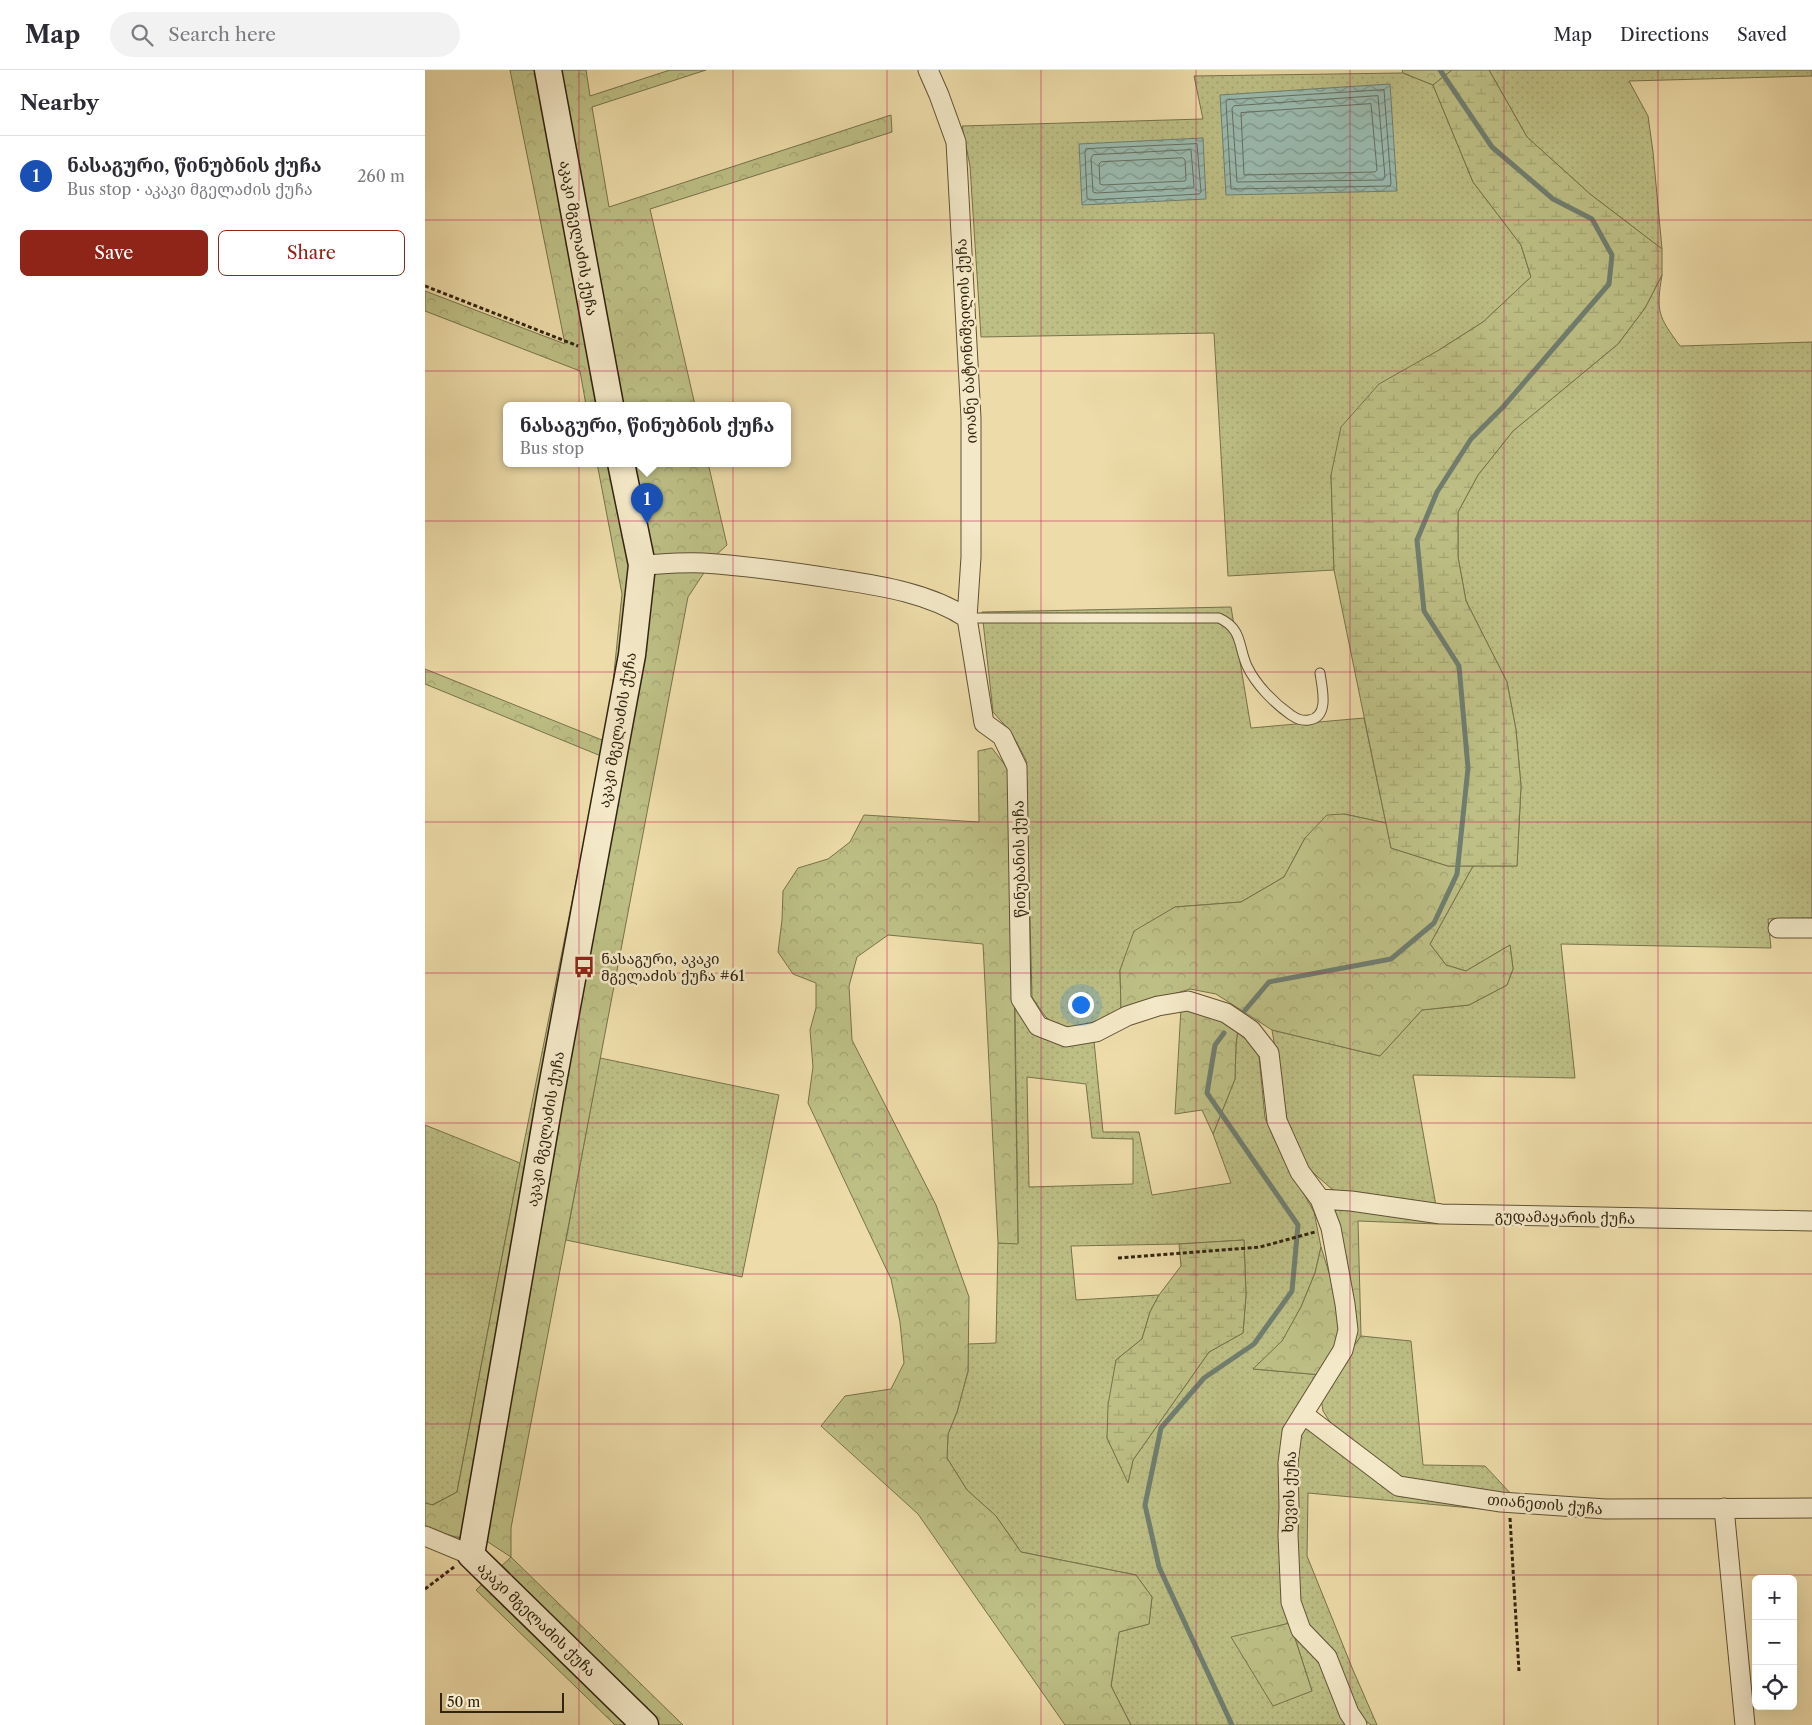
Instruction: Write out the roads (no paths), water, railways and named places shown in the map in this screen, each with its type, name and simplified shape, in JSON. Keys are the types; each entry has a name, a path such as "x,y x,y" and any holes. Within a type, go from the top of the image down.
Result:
{"street":[{"name":"აკაკი მგელაძის ქუჩა","path":"548,70 609,402"},
{"name":"იოანე ბატონიშვილის ქუჩა","path":"928,70 956,142 971,418 971,557 967,618"},
{"name":"აკაკი მგელაძის ქუჩა","path":"622,467 642,565 632,655 550,1098 471,1555 645,1725"},
{"path":"642,565 702,563 796,572 872,584 912,594 950,607 967,618"},
{"name":"წინუბანის ქუჩა","path":"967,618 984,723 1002,736 1017,768 1021,999 1038,1026 1066,1037 1096,1032 1127,1016 1158,1006 1188,1001 1226,1013 1251,1030 1269,1053 1277,1121 1301,1172 1320,1199"},
{"path":"1778,928 1812,928"},
{"name":"გუდამაყარის ქუჩა","path":"1320,1199 1351,1201 1441,1214 1812,1221"},
{"name":"ხევის ქუჩა","path":"1320,1199 1331,1228 1348,1330 1343,1350 1292,1432 1287,1463 1289,1507 1287,1535 1291,1602 1301,1630 1327,1657 1349,1713 1357,1725"},
{"name":"თიანეთის ქუჩა","path":"1303,1414 1398,1486 1509,1503 1606,1509 1812,1508"},
{"path":"1724,1508 1745,1725"},
{"path":"425,1536 471,1555"}],"lane":[{"path":"967,618 1219,618 1229,623 1239,637 1247,666 1256,681 1276,703 1301,721 1314,719 1321,711 1324,698 1319,673"}],"water":[{"path":"1390,84 1397,191 1226,195 1220,95"},
{"path":"1203,138 1206,199 1082,205 1079,144"}],"waterway":[{"path":"1241,1015 1269,982 1391,959 1434,923 1457,874 1468,768 1459,666 1424,611 1417,540 1437,492 1471,439 1503,407 1609,284 1612,255 1592,219 1553,199 1492,147 1440,70"},
{"path":"1224,1033 1215,1045 1207,1093 1298,1225 1292,1291 1254,1344 1204,1378 1161,1428 1145,1505 1159,1567 1232,1725"}],"place":[{"name":"ნასაგური, წინუბნის ქუჩა","path":"647,524"},
{"name":"ნასაგური, აკაკი მგელაძის ქუჩა #61","path":"584,967"}]}
